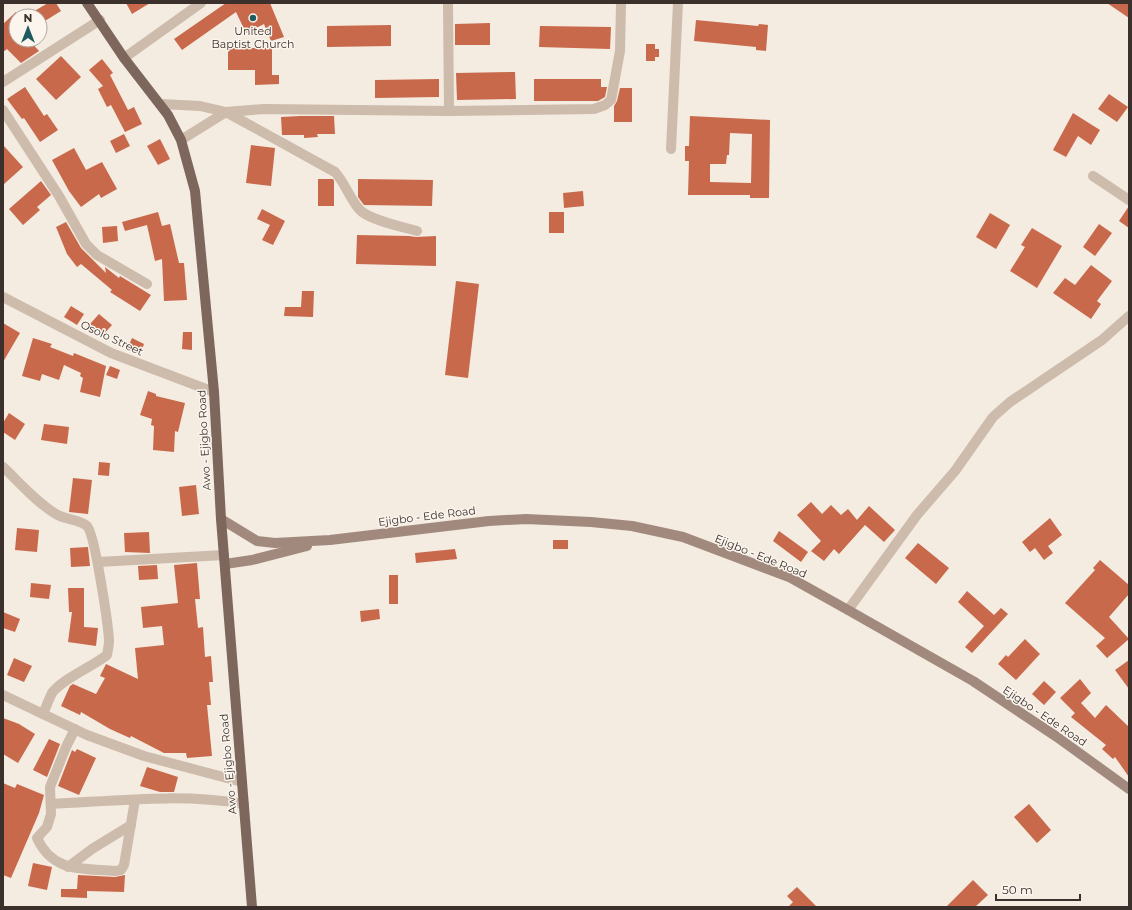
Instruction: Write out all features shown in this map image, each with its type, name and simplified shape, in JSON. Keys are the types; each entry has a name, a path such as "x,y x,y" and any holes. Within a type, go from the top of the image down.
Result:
{"main road":[{"name":"Awo - Ejigbo Road","path":"87,3 100,20 124,58 161,104 181,140 195,191 214,392 224,560 252,907"},
{"name":"Ejigbo - Ede Road","path":"221,519 257,541 275,544 330,540 489,521 526,519 632,526 683,537 788,577 848,610 973,681 1057,737 1129,789"},
{"name":"Ejigbo - Ede Road","path":"224,560 252,560 330,540"}],"street":[{"path":"124,58 202,3"},
{"path":"448,3 449,111"},
{"path":"181,140 226,112 264,109 449,111 594,108 605,105 611,100 620,51 621,3"},
{"path":"671,149 678,3"},
{"path":"3,82 100,20"},
{"path":"161,104 200,106 226,112 335,172 341,179 359,209 366,215 417,231"},
{"path":"3,110 59,196 86,244 96,255 148,284"},
{"path":"1093,176 1129,200"},
{"name":"Osolo Street","path":"3,297 111,353 214,392"},
{"path":"848,610 917,515 955,471 993,417 1010,402 1102,340 1129,316"},
{"path":"3,467 48,509 63,519 78,521 87,526 92,534 98,562 109,641 107,655 93,666 70,677 53,692 43,714"},
{"path":"98,562 224,560"},
{"path":"3,695 76,729 144,756 242,782"},
{"path":"76,729 66,747 50,787 51,814 47,827 37,838 43,850 55,861 68,867 115,871 121,870 124,865 135,800"},
{"path":"51,804 135,800 217,800 244,804"},
{"path":"68,867 92,849 131,825"}],"building":[{"path":"48,3 56,3 61,11 48,19 48,8 40,8"},
{"path":"126,3 150,3 132,14"},
{"path":"226,3 270,3 284,37 271,41 264,24 246,33 236,12 182,50 174,39"},
{"path":"1107,3 1129,3 1129,18"},
{"path":"8,19 8,48 36,48 39,51 21,63 7,49 3,52 3,24"},
{"path":"696,20 758,26 759,24 768,25 766,51 756,50 756,47 694,41"},
{"path":"490,23 490,45 455,45 455,24"},
{"path":"391,25 391,46 327,47 327,26"},
{"path":"540,26 611,27 610,49 539,47"},
{"path":"646,44 655,44 655,49 659,49 659,57 655,57 655,61 646,61"},
{"path":"228,48 272,48 272,75 279,75 279,84 255,85 255,70 228,70"},
{"path":"61,56 81,77 56,100 36,79"},
{"path":"102,59 113,73 110,75 128,110 134,107 142,124 125,132 111,105 107,107 98,89 103,86 89,70"},
{"path":"515,72 516,99 457,100 456,73"},
{"path":"439,79 439,97 375,98 375,80"},
{"path":"534,79 601,79 601,87 607,87 605,97 598,101 534,101"},
{"path":"25,87 44,116 47,114 58,130 40,142 24,118 22,119 7,99"},
{"path":"620,88 632,88 632,122 614,122 614,106 617,101"},
{"path":"1109,94 1128,107 1117,122 1098,109"},
{"path":"1073,113 1100,130 1091,145 1078,136 1066,157 1053,150"},
{"path":"334,116 335,134 317,134 318,137 304,138 304,135 282,135 281,117"},
{"path":"690,116 770,120 769,198 750,198 750,195 688,195 689,161 685,161 685,146 689,146","holes":["730,133 752,134 751,183 710,182 710,164 726,164 727,155 729,155"]},
{"path":"124,134 130,146 116,153 110,141"},
{"path":"160,139 170,159 158,165 147,146"},
{"path":"3,145 23,167 3,185"},
{"path":"251,145 275,148 271,186 246,183"},
{"path":"74,148 86,170 102,162 117,189 101,198 99,194 81,207 69,191 52,160"},
{"path":"318,179 333,179 334,206 318,206"},
{"path":"358,179 433,180 432,206 364,205 358,197"},
{"path":"41,181 51,195 37,207 40,210 23,225 9,209"},
{"path":"583,191 584,206 564,208 563,193"},
{"path":"1129,206 1129,228 1119,221"},
{"path":"262,209 285,221 273,245 262,240 270,225 257,219"},
{"path":"158,212 162,226 170,224 179,263 184,263 187,300 164,301 162,259 155,261 147,225 125,231 122,222"},
{"path":"549,212 564,212 564,233 549,233"},
{"path":"990,213 1010,225 996,249 976,237"},
{"path":"66,222 81,248 106,273 105,267 119,278 120,276 151,295 140,311 110,292 112,290 81,264 77,267 67,254 56,227"},
{"path":"1099,224 1112,233 1095,256 1083,247"},
{"path":"117,226 118,241 103,243 102,227"},
{"path":"1032,228 1062,246 1037,288 1010,271 1025,247 1021,245"},
{"path":"357,235 416,237 436,236 436,266 356,264"},
{"path":"1091,265 1112,281 1097,301 1101,304 1091,319 1053,293 1065,278 1075,285"},
{"path":"456,281 479,284 468,378 445,375"},
{"path":"302,291 314,291 313,317 284,316 285,307 301,307"},
{"path":"71,306 84,314 77,325 64,317"},
{"path":"99,314 112,325 103,335 90,324"},
{"path":"3,323 20,333 3,362"},
{"path":"183,332 192,332 192,350 182,349"},
{"path":"33,338 52,344 50,347 73,356 74,353 106,366 100,397 80,392 83,378 80,376 81,373 64,365 59,380 42,374 40,381 22,376"},
{"path":"132,338 144,344 141,352 128,347"},
{"path":"110,366 120,370 117,379 106,375"},
{"path":"148,391 156,394 156,396 185,403 178,432 175,431 174,452 153,450 154,426 151,425 152,419 140,415"},
{"path":"9,413 25,424 15,440 3,432 3,423"},
{"path":"44,424 69,427 67,444 41,440"},
{"path":"99,462 110,463 109,476 98,475"},
{"path":"73,478 92,480 88,514 69,512"},
{"path":"196,485 199,514 182,516 179,487"},
{"path":"811,502 822,514 831,505 841,515 848,509 857,520 869,506 895,530 884,542 865,525 839,554 834,549 824,561 811,551 821,541 797,515"},
{"path":"1050,518 1062,535 1048,546 1053,553 1044,560 1035,548 1030,552 1022,542"},
{"path":"17,528 39,530 37,552 15,550"},
{"path":"779,531 808,552 801,562 773,541"},
{"path":"149,532 150,553 125,552 124,533"},
{"path":"553,540 568,540 568,549 553,549"},
{"path":"918,543 949,568 936,584 905,558"},
{"path":"88,547 90,566 71,567 70,548"},
{"path":"455,549 457,559 416,563 415,553"},
{"path":"1100,560 1129,585 1129,594 1109,617 1129,639 1107,658 1096,646 1105,638 1065,603 1095,570 1093,568"},
{"path":"197,563 200,599 195,599 198,628 203,627 205,657 211,656 213,682 209,682 211,705 207,705 212,756 187,758 186,753 164,753 131,736 130,738 110,729 81,712 80,715 61,706 70,686 73,684 96,694 105,678 100,676 106,664 138,679 135,648 164,645 162,626 143,628 141,607 178,603 174,565"},
{"path":"157,565 158,579 139,580 138,566"},
{"path":"389,575 398,575 398,604 389,604"},
{"path":"31,583 51,585 49,599 30,597"},
{"path":"68,588 84,588 84,627 98,628 96,646 68,642 72,612 69,612"},
{"path":"967,591 994,615 1001,608 1008,614 972,653 965,647 984,626 958,602"},
{"path":"379,609 380,619 361,622 360,611"},
{"path":"3,612 20,619 15,632 3,628"},
{"path":"1025,639 1040,654 1016,680 998,664 1006,655 1008,657"},
{"path":"14,658 32,666 24,682 7,675"},
{"path":"1129,660 1129,689 1115,670"},
{"path":"1080,679 1091,693 1081,703 1095,718 1106,705 1129,727 1129,777 1115,757 1113,759 1102,749 1106,745 1071,717 1075,713 1060,698"},
{"path":"1044,681 1056,692 1044,705 1032,694"},
{"path":"3,718 19,724 35,734 18,763 3,754"},
{"path":"49,739 60,744 47,777 33,770"},
{"path":"77,749 96,758 79,795 58,786 72,750 75,752"},
{"path":"147,767 178,777 174,792 160,792 140,786"},
{"path":"3,783 15,788 17,784 44,795 39,813 11,878 3,875"},
{"path":"1029,804 1051,830 1037,843 1014,817"},
{"path":"33,863 52,867 47,890 28,886"},
{"path":"78,875 115,877 125,875 124,892 87,891 87,898 61,897 61,889 77,889"},
{"path":"973,880 988,895 975,907 946,907"},
{"path":"797,887 817,907 788,907 793,902 787,896"}],"place":[{"name":"United Baptist Church","path":"253,18"}]}
